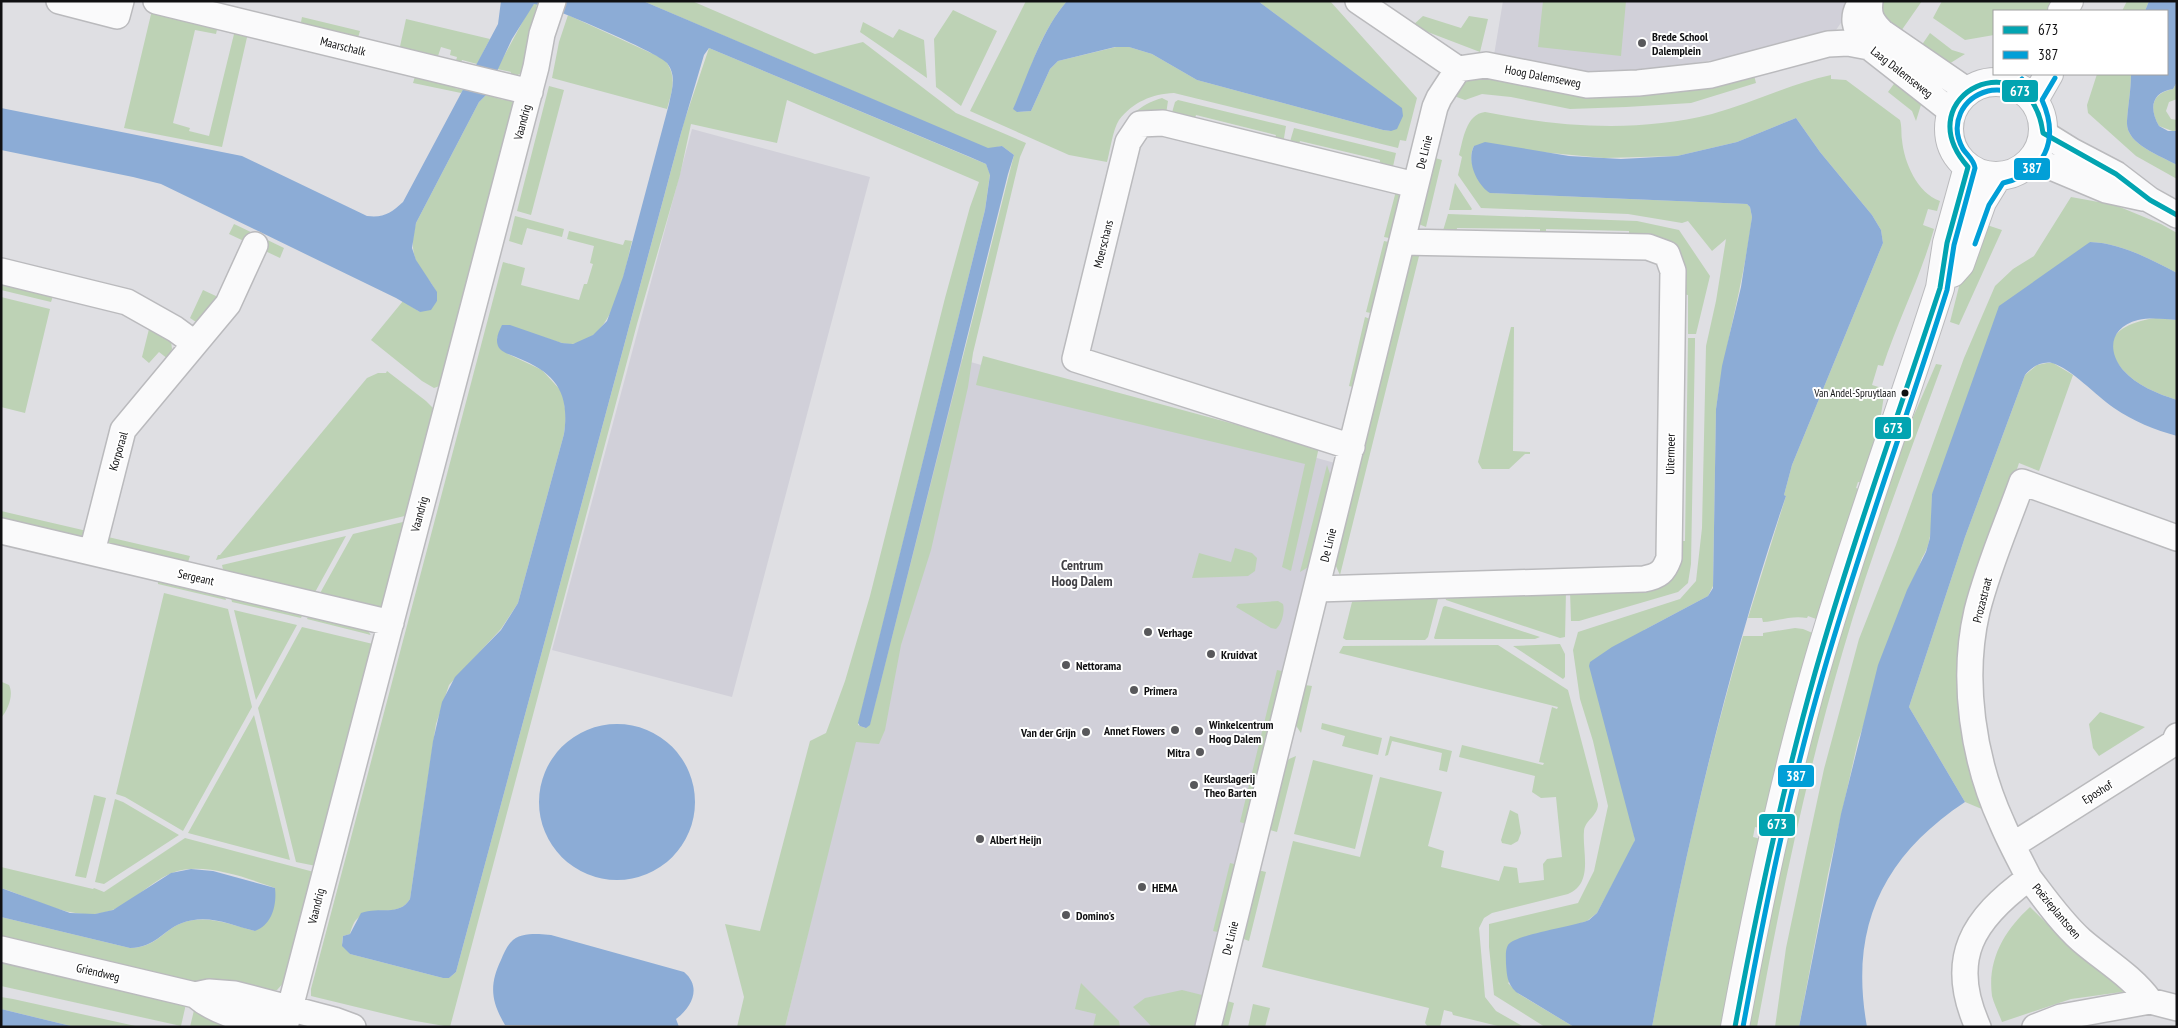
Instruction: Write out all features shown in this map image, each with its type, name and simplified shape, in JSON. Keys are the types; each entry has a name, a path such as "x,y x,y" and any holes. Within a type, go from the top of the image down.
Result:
{"main road":[{"path":"2034,100 2048,75"},
{"path":"2012,78 2034,100 2043,121 2040,147 2032,159 2017,171 1998,176 1988,176 1968,167 1955,152 1950,142 1949,122 1961,96 1968,90 1988,82 2012,78"},
{"path":"1735,1027 1766,868 1814,674 1840,589 1940,288 1947,243 1968,167"},
{"path":"1940,288 1960,264 1982,202 1998,176"}],"street":[{"path":"59,1 117,16 120,1"},
{"name":"Maarschalk","path":"156,1 520,89"},
{"path":"1358,1 1458,69"},
{"path":"1862,1 1855,11 1854,19 1869,37"},
{"name":"Laag Dalemseweg","path":"1869,37 1873,23 1868,13 1870,1"},
{"name":"Vaandrig","path":"285,1020 391,622 520,89 550,12"},
{"name":"Hoog Dalemseweg","path":"1458,69 1486,65 1587,85 1638,83 1711,75 1805,50 1869,37"},
{"name":"Laag Dalemseweg","path":"1869,37 1968,90"},
{"name":"Laag Dalemseweg","path":"1869,37 1952,112"},
{"name":"De Linie","path":"1208,1027 1435,108 1439,98 1458,69"},
{"name":"Moerschans","path":"1352,447 1075,359 1079,341 1128,142 1140,124 1163,123 1415,185"},
{"path":"2043,133 2116,174 2150,200 2177,215"},
{"path":"2032,159 2106,190 2150,200"},
{"name":"Uitermeer","path":"1317,589 1644,579 1657,577 1665,569 1669,558 1673,271 1666,254 1648,247 1402,242"},
{"name":"Korporaal","path":"92,552 122,430 228,304 255,245"},
{"path":"1,271 126,302 175,329 194,343"},
{"name":"Prozastraat","path":"2029,878 2002,824 1981,768 1973,725 1970,686 1976,614 2022,482 2177,538"},
{"name":"Sergeant","path":"1,530 391,622"},
{"name":"Eposhof","path":"2014,845 2174,743 2177,736"},
{"name":"Poëzieplantsoen","path":"1978,1027 1968,1001 1965,977 1965,964 1970,944 1979,925 1991,910 2004,896 2029,878 2052,908 2079,938 2140,987 2150,1001"},
{"name":"Griendweg","path":"1,949 195,995 206,1005 234,1016 353,1027"},
{"path":"2035,1027 2061,1018 2150,1001 2177,1008"}],"shaded area":[{"name":"Brede School Dalemplein","path":"1503,1 1856,1 1836,30 1732,57 1612,76 1494,55"},
{"path":"692,129 870,177 732,697 552,650"},
{"path":"949,356 1335,463 1195,1027 785,1027"}],"green space":[{"path":"643,1 692,1 815,54 863,42 956,113 1026,143 1020,157 973,353 968,387 931,550 901,645 885,730 879,744 856,742 785,1027 737,1027 744,997 725,924 760,931 810,741 826,733 845,681 870,596 945,298 970,207 979,182 787,100 777,143 691,124 680,175 637,324 450,1027 410,1020 311,996 311,989 503,262 525,268 521,285 579,300 584,284 587,284 593,264 590,263 594,246 567,239 569,231 623,245 625,240 632,241 615,304 598,332 586,340 571,344 528,334 499,334 497,338 508,354 542,370 563,393 566,417 564,434 518,603 501,629 449,685 436,724 410,899 398,909 370,912 363,915 355,921 350,934 343,936 342,943 350,954 443,978 449,978 456,972 684,122 709,48 986,164 990,174 985,210 858,725 865,728 870,724 1014,155 1002,146 988,149"},
{"path":"1026,1 1067,1 1042,39 1030,68 1017,112 1031,111 1050,69 1058,61 1116,47 1129,47 1152,54 1197,80 1391,131 1341,64 1258,1 1330,1 1417,98 1406,141 1400,140 1398,148 1174,93 1151,97 1130,108 1124,114 1115,129 1107,162 1069,155 970,111"},
{"path":"1543,1 1626,1 1621,56 1538,47"},
{"path":"1879,1 1922,1 1899,34 1886,23"},
{"path":"1942,1 2060,1 2054,10 1993,10 1993,35 1965,40 1933,18"},
{"path":"2127,1 2149,1 2145,10 2122,10"},
{"path":"534,4 537,4 534,16 538,17 523,72 516,76 510,76 511,72 497,69"},
{"path":"152,10 218,25 216,34 195,30 173,123 190,128 189,131 209,136 235,30 248,33 222,147 124,128"},
{"path":"953,10 997,31 961,106 936,87 934,39"},
{"path":"568,15 664,59 671,71 673,84 667,109 552,78 559,42"},
{"path":"1423,16 1461,28 1469,16 1488,19 1480,52 1412,26"},
{"path":"302,17 360,31 357,41 300,27"},
{"path":"406,19 490,39 477,64 462,60 461,63 455,64 457,57 450,55 451,50 441,47 438,56 435,55 434,59 399,51"},
{"path":"863,22 893,38 899,29 924,40 927,78 860,32"},
{"path":"1930,33 1952,50 1965,54 1944,67 1919,49"},
{"path":"1753,71 1756,83 1691,103 1570,109 1511,97 1482,94 1465,100 1454,96 1461,84 1474,78"},
{"path":"416,73 456,84 455,88 463,90 461,93 413,83"},
{"path":"1831,75 1831,79 1846,80 1900,120 1903,149 1913,176 1925,191 1940,201 1937,211 1928,209 1923,225 1934,229 1929,246 1883,366 1878,365 1872,385 1885,389 1876,447 1864,483 1858,482 1856,488 1862,490 1819,620 1808,616 1807,618 1790,618 1763,622 1762,618 1748,618 1786,496 1784,495 1792,465 1883,243 1881,230 1872,215 1820,152 1796,118 1737,142 1677,156 1604,158 1474,146 1472,152 1471,159 1475,171 1491,193 1747,204 1750,207 1752,217 1716,409 1713,586 1708,596 1644,630 1631,820 1635,840 1633,846 1597,913 1587,921 1578,924 1508,983 1519,994 1574,1027 1545,1027 1494,995 1489,947 1489,924 1578,903 1594,871 1608,806 1593,741 1580,699 1573,650 1578,632 1680,599 1696,581 1702,528 1706,346 1716,301 1726,239 1712,251 1688,221 1682,223 1628,214 1481,208 1458,175 1462,157 1459,155 1464,135 1473,117 1485,112 1541,121 1598,126 1627,126 1684,120 1727,110 1801,83"},
{"path":"2097,75 2131,75 2128,129 2137,142 2145,148 2177,165 2177,179 2136,156 2088,113 2087,105"},
{"path":"1899,77 1924,95 1916,121 1912,111 1888,92"},
{"path":"2176,84 2177,99 2169,102 2166,111 2171,119 2177,120 2175,132 2159,126 2153,108 2156,98 2160,94 2173,89"},
{"path":"549,86 564,90 531,215 517,211"},
{"path":"486,95 504,100 505,96 512,100 515,105 445,384 434,388 422,381 371,340 403,301 420,312 437,301 435,289 419,267 414,255 414,230 479,102"},
{"path":"1162,98 1168,101 1166,114 1149,111 1135,115 1134,113 1143,106"},
{"path":"1178,100 1286,126 1283,144 1274,141 1276,135 1196,115 1194,121 1171,116 1175,102"},
{"path":"1294,128 1396,153 1392,171 1379,168 1380,160 1300,141 1298,147 1289,145"},
{"path":"1432,157 1442,160 1426,227 1416,223"},
{"path":"1455,183 1472,209 1471,210 1449,210"},
{"path":"1396,191 1402,200 1394,239 1384,237"},
{"path":"2071,197 2115,205 2161,224 2177,233 2177,273 2146,257 2113,245 2090,242 1932,494 1931,528 1926,551 1858,741 1828,874 1799,1027 1775,1027 1786,948 1824,769 1859,639 1896,545 1964,358 1995,286 2013,269 2034,256"},
{"path":"1448,214 1637,221 1679,230 1710,276 1696,334 1688,334 1688,295 1682,294 1668,241 1658,238 1629,237 1629,231 1546,229 1546,236 1540,236 1540,229 1457,228 1456,235 1442,234"},
{"path":"515,216 564,229 562,237 527,228 522,245 509,241"},
{"path":"1981,223 2002,230 1959,325 1950,322 1965,263"},
{"path":"234,224 284,248 280,258 229,234"},
{"path":"1384,241 1394,243 1375,314 1366,312"},
{"path":"1420,252 1340,575 1334,562 1411,255"},
{"path":"1,281 54,293 51,302 1,290"},
{"path":"203,290 218,297 200,320 196,322 190,318"},
{"path":"1,297 50,309 25,413 1,407"},
{"path":"1365,317 1375,321 1357,388 1349,386"},
{"path":"2156,318 2177,320 2177,400 2155,392 2134,380 2123,370 2115,358 2112,349 2113,340 2117,333 2134,323"},
{"path":"150,325 171,341 172,349 168,359 159,352 149,363 142,357"},
{"path":"1511,327 1514,327 1513,451 1530,452 1530,454 1525,454 1509,469 1482,469 1478,462"},
{"path":"1688,338 1695,338 1695,343 1691,564 1688,583 1678,592 1579,621 1571,621 1570,591 1653,588 1678,541 1685,541"},
{"path":"983,356 1319,447 1291,571 1282,567 1305,464 976,385"},
{"path":"2053,363 2073,375 2039,471 2019,463 1962,636 1963,743 1989,812 1965,802 1909,707 1965,537 2025,375 2037,365"},
{"path":"1936,364 1942,365 1877,545 1853,617 1829,700 1795,839 1757,1027 1746,1027 1813,717 1895,459"},
{"path":"387,371 435,410 409,515 216,560 218,555 220,555 367,378 378,373 386,373"},
{"path":"1327,465 1333,483 1310,566 1300,572"},
{"path":"1,511 87,531 85,541 1,521"},
{"path":"407,521 384,611 319,595 353,534"},
{"path":"346,536 314,594 224,574 222,565"},
{"path":"108,537 190,556 187,565 106,546"},
{"path":"1235,548 1252,553 1257,558 1255,571 1248,576 1192,578 1199,553 1231,562"},
{"path":"158,576 224,593 226,600 158,584"},
{"path":"1566,591 1565,637 1560,638 1446,600 1444,595"},
{"path":"164,593 228,609 252,707 183,831 125,797 116,794"},
{"path":"230,594 304,611 301,618 232,602"},
{"path":"1439,595 1428,637 1425,640 1346,640 1343,638 1353,598"},
{"path":"1278,601 1283,604 1284,610 1281,621 1276,629 1271,628 1236,607 1238,604"},
{"path":"1445,606 1540,637 1535,639 1435,639 1443,607"},
{"path":"234,610 297,625 256,700"},
{"path":"310,613 367,630 371,635 307,619"},
{"path":"302,627 373,644 316,866 296,862 258,708"},
{"path":"1795,628 1815,634 1763,829 1755,827 1753,837 1761,839 1724,1027 1652,1027 1671,928 1693,830 1716,733 1743,636 1763,636 1763,633"},
{"path":"1560,644 1565,654 1565,677 1563,679 1513,646"},
{"path":"1498,645 1568,690 1598,804 1596,812 1585,827 1584,875 1576,889 1568,894 1492,913 1484,918 1479,928 1485,997 1496,1011 1524,1027 1502,1027 1453,1015 1452,1012 1444,1010 1440,1027 1428,1027 1425,1023 1429,1008 1262,967 1293,841 1360,857 1380,777 1442,792 1428,846 1444,851 1441,867 1499,881 1504,866 1517,868 1519,883 1544,880 1543,864 1547,859 1562,857 1556,797 1541,798 1532,792 1535,776 1459,757 1462,745 1543,765 1544,763 1539,762 1552,707 1557,709 1558,707 1339,653 1343,646"},
{"path":"1277,670 1286,672 1249,825 1240,822"},
{"path":"2,682 9,685 11,698 1,718"},
{"path":"1305,685 1312,686 1301,733 1295,724"},
{"path":"2100,712 2145,727 2099,756 2093,748 2089,724"},
{"path":"254,715 290,860 188,833"},
{"path":"1322,723 1382,738 1378,755 1342,746 1345,736 1321,729"},
{"path":"1390,736 1452,751 1447,772 1439,770 1442,753 1392,741 1388,755 1385,756"},
{"path":"1296,756 1277,832 1267,829 1283,766 1289,759"},
{"path":"1313,760 1373,775 1355,849 1294,834"},
{"path":"94,795 106,798 86,878 75,876"},
{"path":"115,799 179,835 104,884 95,882"},
{"path":"1510,810 1518,814 1521,833 1518,841 1511,845 1502,843 1501,840"},
{"path":"185,838 314,872 286,980 277,990 258,993 200,985 1,938 1,917 130,948 147,945 175,926 191,921 219,921 255,931 272,913 275,888 224,872 196,869 172,873 126,903 106,912 95,914 83,914 59,909 1,888 1,867 94,888 104,892"},
{"path":"1230,863 1238,865 1222,933 1213,931"},
{"path":"1258,870 1266,872 1249,941 1241,938"},
{"path":"2030,907 2072,948 2129,991 2071,999 2002,1022 1992,996 1992,970 1995,958 2006,936 2013,925"},
{"path":"1,960 186,1004 181,1026 1,986"},
{"path":"1081,983 1119,1021 1120,1027 1093,1027 1096,1014 1075,1009"},
{"path":"1182,990 1206,996 1198,1027 1152,1027 1133,1007 1145,998"},
{"path":"1,997 140,1027 75,1027 1,1009"},
{"path":"1224,1000 1234,1003 1228,1027 1218,1027"},
{"path":"1253,1004 1270,1008 1265,1027 1248,1027"},
{"path":"195,1006 258,1027 190,1027"}],"water":[{"path":"501,1 643,1 988,148 1002,146 1014,155 870,725 866,728 858,723 985,210 990,175 986,164 970,157 709,48 704,55 681,133 456,972 449,978 443,978 350,954 342,946 343,936 350,934 361,913 400,908 410,899 433,741 442,702 455,677 501,630 518,603 564,434 565,407 558,386 542,370 507,354 498,346 497,338 502,325 510,325 562,343 573,344 593,335 607,321 623,277 669,104 673,83 670,68 660,58 625,40 581,20 534,4 512,39 486,95 479,102 416,223 412,248 416,260 437,292 437,301 431,310 420,312 396,298 161,184 1,150 1,108 242,156 367,216 383,215 391,212 403,202 498,24"},
{"path":"1067,1 1258,1 1402,108 1403,116 1397,129 1391,131 1383,130 1197,80 1152,54 1129,47 1115,47 1058,61 1050,69 1031,111 1017,112 1013,109 1036,53 1050,25"},
{"path":"2149,1 2177,1 2177,82 2173,89 2160,94 2156,98 2153,108 2159,126 2168,131 2177,131 2177,165 2145,148 2137,142 2128,129 2131,75 2168,75 2168,10 2145,10"},
{"path":"1796,118 1820,152 1872,215 1881,230 1883,243 1792,465 1784,495 1786,496 1745,626 1710,759 1679,892 1652,1027 1574,1027 1513,989 1507,976 1506,949 1513,941 1522,937 1589,920 1597,913 1635,840 1589,666 1590,662 1612,647 1708,596 1713,588 1716,409 1722,366 1741,287 1752,217 1750,207 1747,204 1490,193 1477,179 1472,165 1472,152 1474,146 1485,142 1569,156 1621,159 1677,156 1737,142"},
{"path":"2090,242 2113,245 2146,257 2177,273 2177,320 2158,318 2129,323 2117,333 2113,347 2114,354 2123,370 2134,380 2162,395 2177,400 2177,436 2144,425 2121,413 2067,370 2052,363 2034,367 2025,375 1965,537 1909,707 1965,802 1936,823 1912,846 1893,871 1878,898 1868,927 1863,958 1863,991 1867,1027 1799,1027 1841,814 1878,665 1907,590 1926,552 1930,538 1932,494 1999,306"},
{"path":"609,724 625,724 640,727 654,733 667,741 678,752 692,779 695,802 694,817 686,839 678,852 667,863 640,877 625,880 609,880 594,877 580,871 567,863 556,852 542,825 539,810 539,794 542,779 548,765 556,752 567,741 594,727"},
{"path":"191,869 213,871 275,888 274,907 266,924 255,931 219,921 191,920 175,926 147,945 130,948 1,917 1,888 70,913 95,914 113,910 171,873"},
{"path":"522,935 551,935 684,972 693,984 694,990 687,1009 676,1019 679,1027 505,1025 494,1000 493,993 497,969 506,949 513,940"},
{"path":"1,1009 75,1027 1,1027"}],"transit line":[{"name":"387","path":"1975,244 1989,205 2003,183 2029,171 2039,163 2045,153 2049,141 2049,128 2042,100 2055,78"},
{"name":"387","path":"1743,1027 1778,849 1799,761 1852,578 1947,290 1954,245 1975,168 1959,140 1957,130 1960,113 1979,94 1993,90 2011,90 2022,79"},
{"name":"673","path":"1735,1027 1771,849 1815,673 1860,528 1940,288 1947,243 1968,167 1952,141 1951,117 1960,99 1977,87 1997,82 2017,88 2033,104 2043,133 2116,174 2150,200 2177,215"}],"place":[{"name":"Brede School Dalemplein","path":"1642,43"},
{"name":"Van Andel-Spruytlaan","path":"1905,393"},
{"name":"Verhage","path":"1148,632"},
{"name":"Kruidvat","path":"1211,654"},
{"name":"Nettorama","path":"1066,665"},
{"name":"Primera","path":"1134,690"},
{"name":"Annet Flowers","path":"1175,730"},
{"name":"Winkelcentrum Hoog Dalem","path":"1199,731"},
{"name":"Van der Grijn","path":"1086,732"},
{"name":"Mitra","path":"1200,752"},
{"name":"Keurslagerij Theo Barten","path":"1194,785"},
{"name":"Albert Heijn","path":"980,839"},
{"name":"HEMA","path":"1142,887"},
{"name":"Domino's","path":"1066,915"}],"district":[{"name":"Centrum Hoog Dalem","path":"1082,574"}]}
